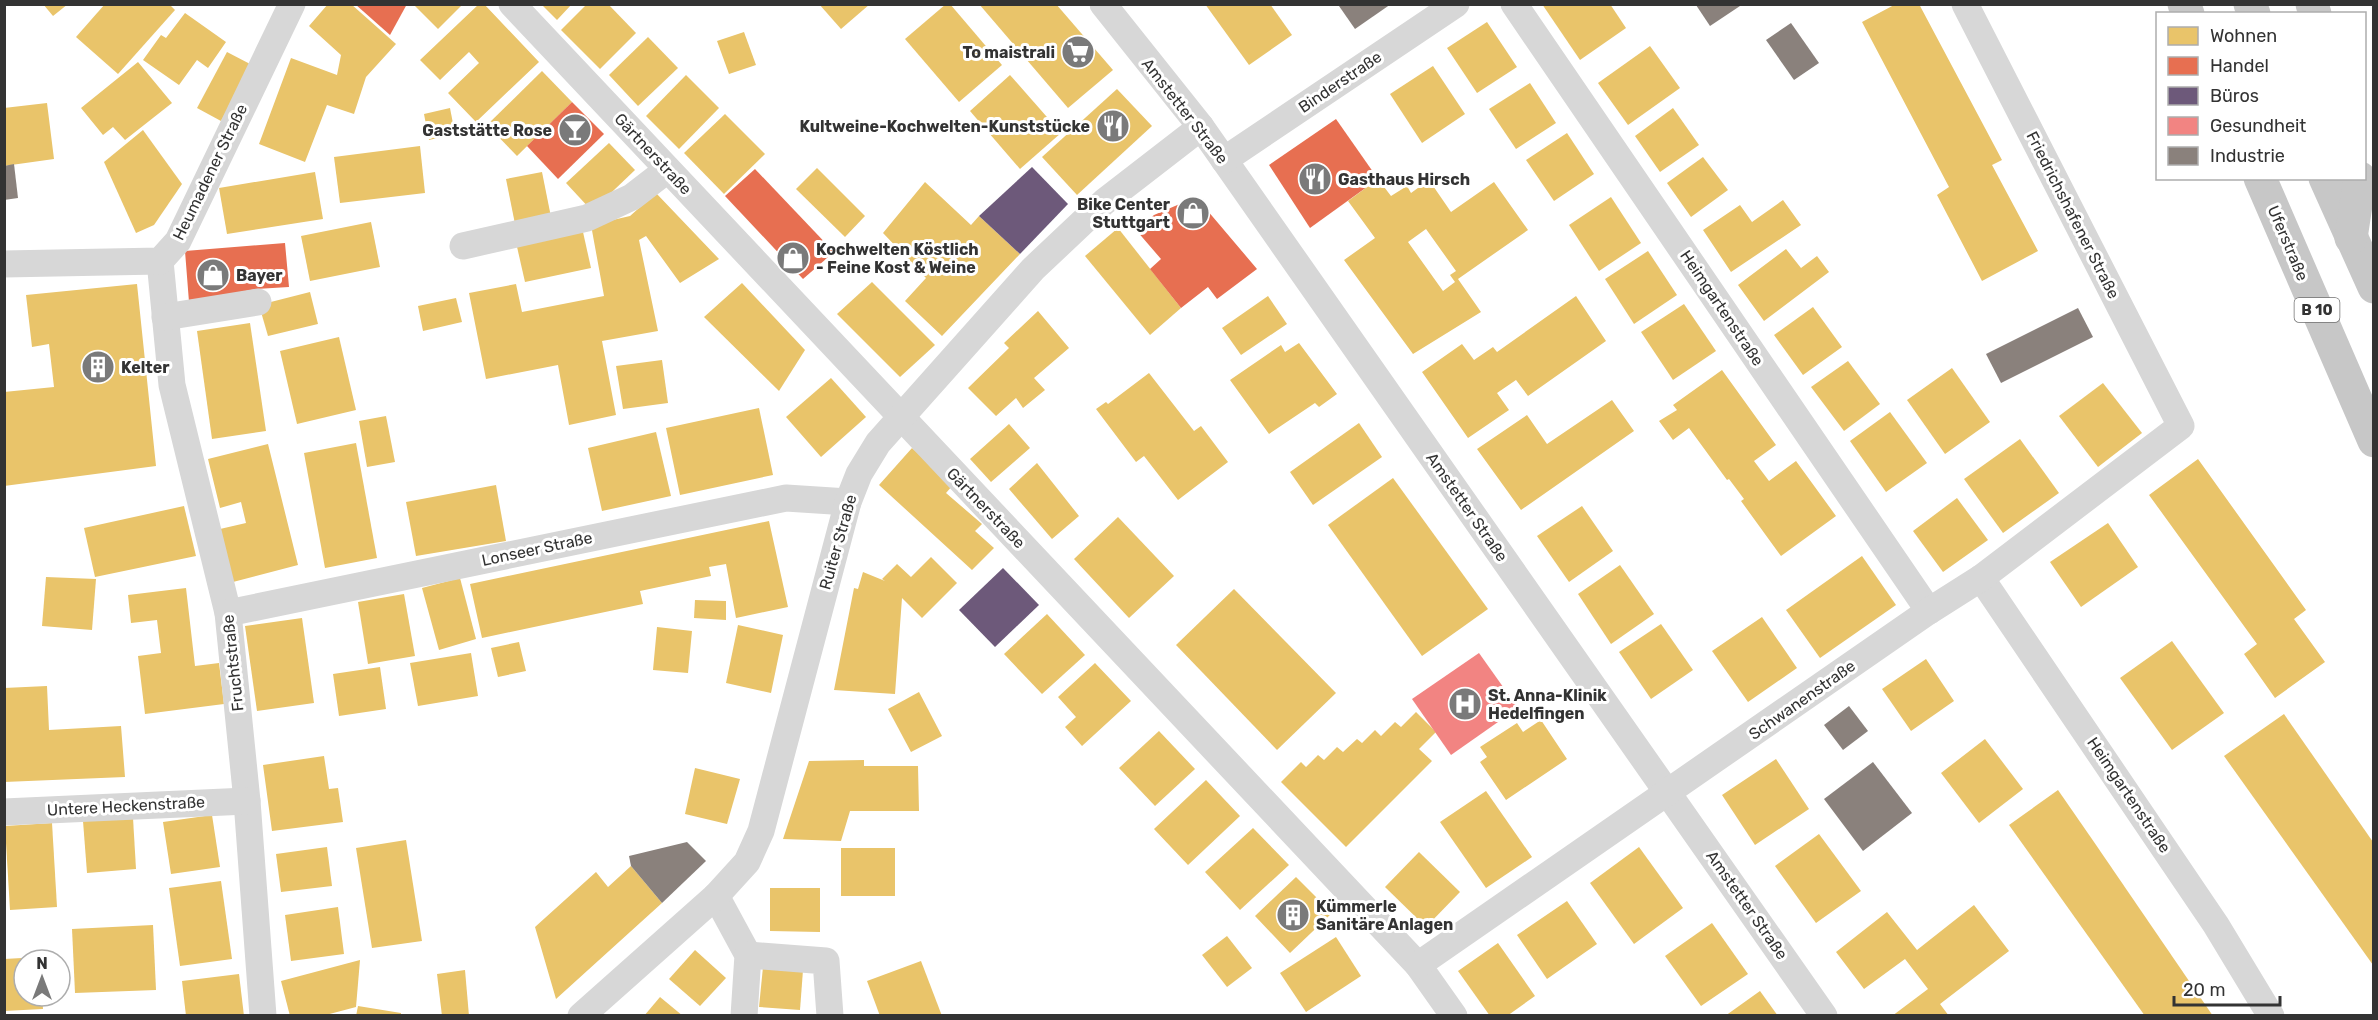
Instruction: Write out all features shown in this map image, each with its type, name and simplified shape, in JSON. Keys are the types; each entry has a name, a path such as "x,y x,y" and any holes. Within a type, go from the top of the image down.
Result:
{"highway":[{"name":"Uferstraße","path":"2261,180 2373,441"},
{"path":"2326,180 2373,287"},
{"path":"2351,238 2360,180"}],"street":[{"name":"Gärtnerstraße","path":"512,4 899,418 1418,965 1454,1016"},
{"name":"Amstetter Straße","path":"1103,4 1201,127 1824,1016"},
{"name":"Binderstraße","path":"1224,160 1456,4"},
{"name":"Heimgartenstraße","path":"1514,4 1929,611"},
{"name":"Friedrichshafener Straße","path":"1965,4 2181,426"},
{"name":"Heumadener Straße","path":"160,261 178,241 286,6"},
{"name":"Ruiter Straße","path":"580,1016 716,896 747,862 761,831 848,502 859,474 878,443 1033,269 1104,202 1201,127"},
{"path":"463,246 587,218 632,197 668,170"},
{"path":"8,264 160,261"},
{"name":"Fruchtstraße","path":"160,261 172,385 228,613 247,801 262,1016"},
{"path":"165,317 258,302"},
{"name":"Schwanenstraße","path":"1418,965 1669,794 1929,611 1981,578 2181,426"},
{"name":"Lonseer Straße","path":"228,613 786,498 848,502"},
{"name":"Heimgartenstraße","path":"1981,578 2210,916 2271,1016"},
{"name":"Untere Heckenstraße","path":"4,812 247,801"},
{"path":"716,896 748,955 744,1016"},
{"path":"748,955 826,961 830,1016"}],"building: Wohnen":[{"path":"43,4 68,4 53,16"},
{"path":"105,4 169,4 175,10 118,74 76,37"},
{"path":"328,4 351,4 396,44 366,77 354,114 327,105 305,162 259,144 291,58 337,75 341,55 309,26"},
{"path":"413,4 463,4 438,29"},
{"path":"479,4 484,4 539,62 476,122 448,93 479,63 469,52 440,80 420,60"},
{"path":"541,4 572,4 557,20"},
{"path":"587,4 608,4 636,33 600,69 561,30"},
{"path":"819,4 870,4 841,29"},
{"path":"946,4 950,4 1002,65 959,102 905,39"},
{"path":"979,4 1056,4 1113,70 1068,108"},
{"path":"1205,4 1270,4 1292,35 1249,65"},
{"path":"1542,4 1610,4 1626,28 1580,60"},
{"path":"1896,4 1919,4 2002,160 1992,165 2038,251 1982,281 1937,195 1949,187 1862,22"},
{"path":"185,13 226,42 208,68 197,60 179,85 143,60 161,35 166,38"},
{"path":"1487,22 1517,67 1477,93 1447,48"},
{"path":"744,32 756,65 729,74 717,41"},
{"path":"648,37 678,68 638,106 609,75"},
{"path":"1650,46 1680,88 1628,125 1598,83"},
{"path":"227,52 252,65 221,121 197,108"},
{"path":"138,62 172,103 125,140 113,127 103,135 81,108"},
{"path":"1433,66 1465,114 1422,143 1390,94"},
{"path":"542,71 572,102 517,156 487,125"},
{"path":"686,75 719,108 679,149 646,116"},
{"path":"1010,75 1061,133 1020,169 970,111"},
{"path":"1530,83 1556,123 1516,149 1489,109"},
{"path":"1117,89 1152,126 1077,195 1042,157"},
{"path":"47,103 54,159 4,166 4,108"},
{"path":"450,108 455,134 429,140 424,114"},
{"path":"1673,108 1699,145 1660,172 1635,136"},
{"path":"725,114 765,154 724,194 684,153"},
{"path":"143,130 182,184 154,225 136,233 104,162"},
{"path":"1567,133 1594,174 1554,201 1526,160"},
{"path":"609,143 635,170 592,211 566,183"},
{"path":"420,146 425,193 340,203 334,157"},
{"path":"1703,157 1728,190 1691,217 1667,183"},
{"path":"817,168 865,216 845,237 796,189"},
{"path":"315,172 323,219 227,234 219,188"},
{"path":"542,172 551,217 515,224 506,179"},
{"path":"1378,179 1391,196 1407,186 1411,193 1429,180 1451,212 1494,182 1528,230 1458,279 1481,312 1413,354 1344,260 1375,238 1348,201","holes":["1426,229 1456,271 1450,275 1455,282 1443,291 1408,242"]},
{"path":"925,182 971,225 979,216 1020,254 942,336 905,301 926,278 883,233"},
{"path":"656,193 719,259 680,283 646,236 639,240 658,331 602,341 616,415 569,425 558,365 486,379 469,293 516,284 522,312 604,296 591,225 630,216"},
{"path":"1611,197 1641,243 1599,271 1569,225"},
{"path":"1783,200 1801,225 1731,272 1703,230 1740,205 1752,222"},
{"path":"371,222 380,267 310,281 301,236"},
{"path":"581,223 591,268 525,282 515,238"},
{"path":"1118,228 1181,308 1150,335 1085,256"},
{"path":"1786,249 1801,268 1817,256 1829,272 1764,321 1738,285"},
{"path":"1648,251 1677,295 1634,324 1605,279"},
{"path":"872,282 935,345 900,377 837,314"},
{"path":"742,283 805,350 779,391 704,317"},
{"name":"Kelter","path":"137,284 156,466 4,486 4,392 54,387 49,344 32,347 26,295"},
{"path":"310,292 318,324 268,336 259,305"},
{"path":"1268,296 1287,324 1241,355 1222,328"},
{"path":"1576,296 1606,341 1528,396 1516,380 1497,393 1509,410 1468,438 1422,372 1462,344 1474,360 1493,347 1497,352"},
{"path":"456,298 462,322 423,331 418,306"},
{"path":"1684,304 1716,351 1673,380 1641,332"},
{"path":"1813,307 1842,347 1803,375 1774,335"},
{"path":"1038,311 1069,348 1034,378 1045,390 1023,408 1016,398 996,416 968,388 1009,348 1004,343"},
{"path":"250,323 266,431 212,439 197,331"},
{"path":"339,337 356,410 297,424 280,351"},
{"path":"1299,343 1337,394 1319,407 1315,403 1269,434 1230,380 1281,345 1285,352"},
{"path":"662,360 668,403 623,409 616,366"},
{"path":"1848,361 1880,404 1844,431 1811,387"},
{"path":"1952,368 1990,422 1945,454 1907,400"},
{"path":"1722,370 1776,445 1754,461 1769,481 1796,461 1836,516 1781,556 1741,501 1744,499 1729,479 1727,480 1689,428 1673,440 1659,421 1677,410 1673,405"},
{"path":"1149,373 1194,431 1201,426 1228,462 1178,500 1144,456 1136,462 1096,409 1106,402 1108,404"},
{"path":"831,378 866,417 821,457 786,417"},
{"path":"2103,383 2142,433 2098,467 2059,416"},
{"path":"1612,400 1634,431 1521,510 1477,449 1527,415 1547,444"},
{"path":"759,408 773,475 680,495 666,428"},
{"path":"1890,412 1927,463 1886,492 1850,441"},
{"path":"386,416 395,462 367,467 359,421"},
{"path":"1359,423 1382,457 1313,505 1290,472"},
{"path":"1009,424 1030,448 991,482 970,459"},
{"path":"656,432 671,496 602,511 588,448"},
{"path":"2020,439 2059,493 2003,533 1964,479"},
{"path":"356,443 377,558 325,568 304,453"},
{"path":"268,444 298,565 233,582 220,529 246,523 241,502 220,508 208,459"},
{"path":"912,448 953,485 946,493 982,524 975,531 994,548 972,570 879,485"},
{"path":"2198,459 2306,610 2294,619 2325,662 2275,698 2244,654 2257,644 2149,495"},
{"path":"1037,463 1079,516 1052,539 1009,489"},
{"path":"1393,478 1488,609 1422,656 1328,525"},
{"path":"496,485 506,541 416,556 406,502"},
{"path":"1957,498 1988,540 1943,572 1913,531"},
{"path":"184,506 196,556 95,577 84,528"},
{"path":"1582,506 1613,551 1569,582 1537,536"},
{"path":"1118,517 1174,576 1129,618 1074,559"},
{"path":"769,521 788,607 736,618 726,564 709,567 711,576 640,591 643,604 482,638 470,584"},
{"path":"2108,523 2138,567 2081,607 2050,562"},
{"path":"1862,556 1896,605 1820,658 1786,610"},
{"path":"931,557 957,583 922,618 902,598 895,694 834,690 854,588 858,589 863,572 885,581 882,579 897,564 911,577"},
{"path":"1620,565 1654,614 1611,644 1578,594"},
{"path":"46,577 96,579 92,630 42,626"},
{"path":"460,578 476,639 439,650 422,588"},
{"path":"186,588 195,666 219,663 224,704 145,714 138,656 161,653 157,620 131,623 128,595"},
{"path":"1234,589 1336,693 1277,750 1176,645"},
{"path":"404,594 415,656 368,664 358,602"},
{"path":"695,600 726,601 726,620 694,618"},
{"path":"1047,614 1085,655 1042,694 1004,654"},
{"path":"1762,617 1797,668 1748,702 1712,651"},
{"path":"302,618 314,703 257,711 245,626"},
{"path":"1661,624 1693,670 1651,699 1619,652"},
{"path":"738,625 783,635 771,693 726,683"},
{"path":"657,627 692,631 688,673 653,670"},
{"path":"2172,641 2224,713 2172,750 2120,678"},
{"path":"519,642 526,671 498,677 491,648"},
{"path":"471,653 478,696 418,706 410,663"},
{"path":"1926,659 1954,701 1911,731 1882,689"},
{"path":"1095,663 1131,701 1082,746 1065,727 1076,717 1058,697"},
{"path":"380,667 386,709 339,716 333,674"},
{"path":"47,686 49,730 121,726 125,777 4,782 4,688"},
{"path":"919,692 942,736 911,752 888,709"},
{"path":"1416,712 1436,732 1419,749 1432,761 1346,847 1281,782 1301,762 1306,767 1318,755 1324,760 1337,747 1343,752 1357,739 1362,743 1375,730 1381,736 1395,722 1401,727"},
{"path":"2284,714 2373,842 2373,965 2224,756"},
{"path":"1541,720 1567,759 1506,800 1480,762 1487,757 1480,747 1517,723 1523,732"},
{"path":"1159,731 1195,769 1155,806 1119,768"},
{"path":"1985,739 2023,789 1979,823 1941,773"},
{"path":"324,756 329,789 338,788 343,822 272,831 263,765"},
{"path":"1776,759 1809,809 1755,845 1722,795"},
{"path":"864,760 864,766 918,766 919,811 850,811 841,841 783,839 809,761"},
{"path":"695,768 740,779 727,824 685,814"},
{"path":"1206,780 1240,816 1188,865 1154,829"},
{"path":"2058,790 2213,1016 2145,1016 2009,825"},
{"path":"1486,791 1532,857 1486,888 1440,822"},
{"path":"212,815 220,867 171,874 163,822"},
{"path":"133,818 136,869 87,873 83,821"},
{"path":"52,823 57,907 10,910 5,826"},
{"path":"1253,828 1289,865 1240,910 1205,872"},
{"path":"1819,834 1861,891 1816,923 1775,866"},
{"path":"406,840 422,941 372,948 356,848"},
{"path":"327,847 332,886 281,892 276,854"},
{"path":"1639,847 1683,908 1634,944 1590,883"},
{"path":"841,848 895,848 895,896 841,896"},
{"path":"1419,852 1460,892 1426,927 1385,887"},
{"path":"631,866 662,903 556,999 535,927 596,872 608,887"},
{"name":"Kümmerle Sanitäre Anlagen","path":"1296,877 1332,913 1290,953 1255,916"},
{"path":"221,881 232,959 180,966 169,888"},
{"path":"770,888 820,888 820,932 770,931"},
{"path":"1567,901 1597,944 1547,979 1517,935"},
{"path":"1974,905 2009,951 1940,1004 1949,1016 1892,1016 1928,989 1905,959 1864,989 1836,952 1887,912 1917,950"},
{"path":"338,907 344,954 291,961 285,915"},
{"path":"1712,923 1748,974 1701,1006 1665,956"},
{"path":"153,925 156,990 75,993 72,929"},
{"path":"1227,936 1252,968 1227,987 1202,955"},
{"path":"1336,937 1361,976 1306,1012 1280,973"},
{"path":"1498,943 1535,996 1507,1016 1490,1016 1458,971"},
{"path":"695,950 726,978 700,1006 669,979"},
{"path":"4,959 12,959 12,1008 43,1009 4,1011"},
{"path":"360,960 356,1007 322,1016 290,1016 281,981"},
{"path":"921,961 942,1016 880,1016 867,981"},
{"path":"763,967 803,970 800,1010 759,1007"},
{"path":"465,970 469,1016 442,1016 437,974"},
{"path":"239,974 244,1016 186,1016 182,981"},
{"path":"1760,991 1778,1016 1725,1016"},
{"path":"660,997 683,1016 644,1016"},
{"path":"358,1006 401,1013 401,1016 356,1016"}],"building: Handel":[{"path":"355,4 407,4 390,35"},
{"path":"572,102 604,134 558,179 527,146"},
{"path":"1336,119 1378,179 1310,228 1269,165"},
{"path":"755,169 834,252 803,279 725,196"},
{"path":"1196,197 1257,269 1217,299 1208,287 1181,308 1150,269 1161,259 1136,230 1154,215"},
{"path":"285,243 289,287 256,289 189,302 185,251"}],"building: Büros":[{"path":"1032,167 1068,204 1020,254 979,216"},
{"path":"1003,568 1039,605 995,647 959,610"}],"building: Gesundheit":[{"name":"St. Anna-Klinik Hedelfingen","path":"1479,653 1518,708 1451,755 1412,699"}],"building: Industrie":[{"path":"1341,4 1391,4 1355,29 1339,6"},
{"path":"1696,5 1739,5 1740,6 1710,26"},
{"path":"1791,23 1819,63 1794,80 1766,40"},
{"path":"14,164 18,198 4,200 4,166"},
{"path":"2078,308 2093,337 2001,383 1986,354"},
{"path":"1849,706 1868,731 1843,750 1824,725"},
{"path":"1873,762 1912,813 1863,851 1824,799"},
{"path":"687,842 706,861 662,903 631,866 629,856"}],"place":[{"name":"To maistrali","path":"1078,52"},
{"name":"Kultweine-Kochwelten-Kunststücke","path":"1113,126"},
{"name":"Gaststätte Rose","path":"575,130"},
{"name":"Gasthaus Hirsch","path":"1315,179"},
{"name":"Bike Center Stuttgart","path":"1193,213"},
{"name":"Kochwelten Köstlich - Feine Kost & Weine","path":"793,258"},
{"name":"Bayer","path":"213,275"},
{"name":"Kelter","path":"98,367"},
{"name":"St. Anna-Klinik Hedelfingen","path":"1465,704"},
{"name":"Kümmerle Sanitäre Anlagen","path":"1293,915"}]}
